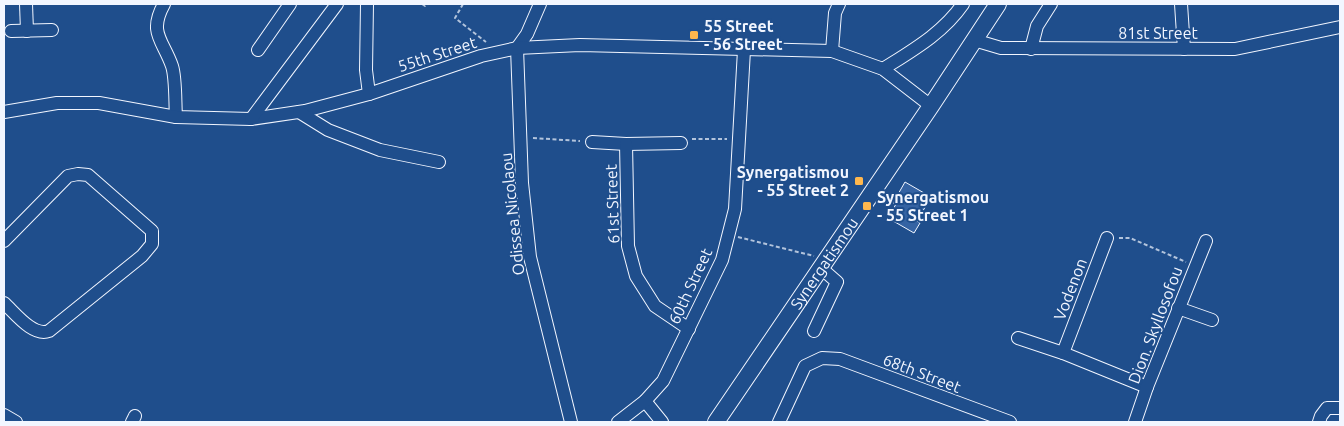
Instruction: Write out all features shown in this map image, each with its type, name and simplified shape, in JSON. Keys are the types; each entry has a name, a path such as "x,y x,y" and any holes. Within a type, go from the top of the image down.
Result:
{"main road":[{"name":"Synergatismou","path":"716,422 931,106 998,4"}],"street":[{"path":"26,4 27,31"},
{"path":"164,4 157,21 156,32 173,67 176,117"},
{"path":"258,50 290,4"},
{"path":"251,119 338,4"},
{"path":"367,4 366,70 369,94"},
{"path":"517,48 527,34 540,4"},
{"path":"832,51 835,13 839,4"},
{"path":"883,70 928,40 954,17 963,4"},
{"path":"1030,49 1037,26 1051,4"},
{"path":"1181,4 1184,49"},
{"name":"81st Street","path":"974,40 1001,48 1235,49 1340,27"},
{"path":"12,31 52,30"},
{"name":"55th Street","path":"4,112 57,103 98,103 176,117 251,119 299,112 369,94 480,56 517,48 580,45 832,51 883,70 931,106"},
{"name":"Odissea Nicolaou","path":"517,48 522,183 530,257 570,422"},
{"name":"60th Street","path":"618,422 645,401 663,382 722,260 735,209 744,50"},
{"path":"299,112 328,130 380,150 439,162"},
{"path":"592,142 681,144"},
{"name":"61st Street","path":"626,144 628,246 636,276 655,306 689,329"},
{"path":"4,241 68,176 78,174 88,175 152,231 152,244 142,256 49,331 43,333 35,332 4,303"},
{"name":"Vodenon","path":"1063,352 1107,238"},
{"name":"Dion. Skyllosofou","path":"1135,422 1178,308 1206,241"},
{"path":"814,331 837,282 824,264"},
{"path":"1178,308 1212,320"},
{"path":"1018,338 1063,352 1148,387"},
{"name":"68th Street","path":"779,422 806,366 822,358 840,359 1010,422"},
{"path":"645,401 662,422"},
{"path":"1320,422 1321,416 1334,408"},
{"path":"4,415 16,422"}],"path":[{"path":"422,4 425,6 428,4"},
{"path":"463,4 455,18 499,52"},
{"path":"520,137 592,142"},
{"path":"681,144 686,139 739,140"},
{"path":"729,235 824,264"},
{"path":"1107,238 1130,238 1195,266"}],"building":[{"path":"905,182 931,197 917,221 920,223 914,233 888,218 896,204 893,203"}],"place":[{"name":"55 Street - 56 Street","path":"694,35"},
{"name":"Synergatismou - 55 Street 2","path":"859,181"},
{"name":"Synergatismou - 55 Street 1","path":"867,206"}]}
